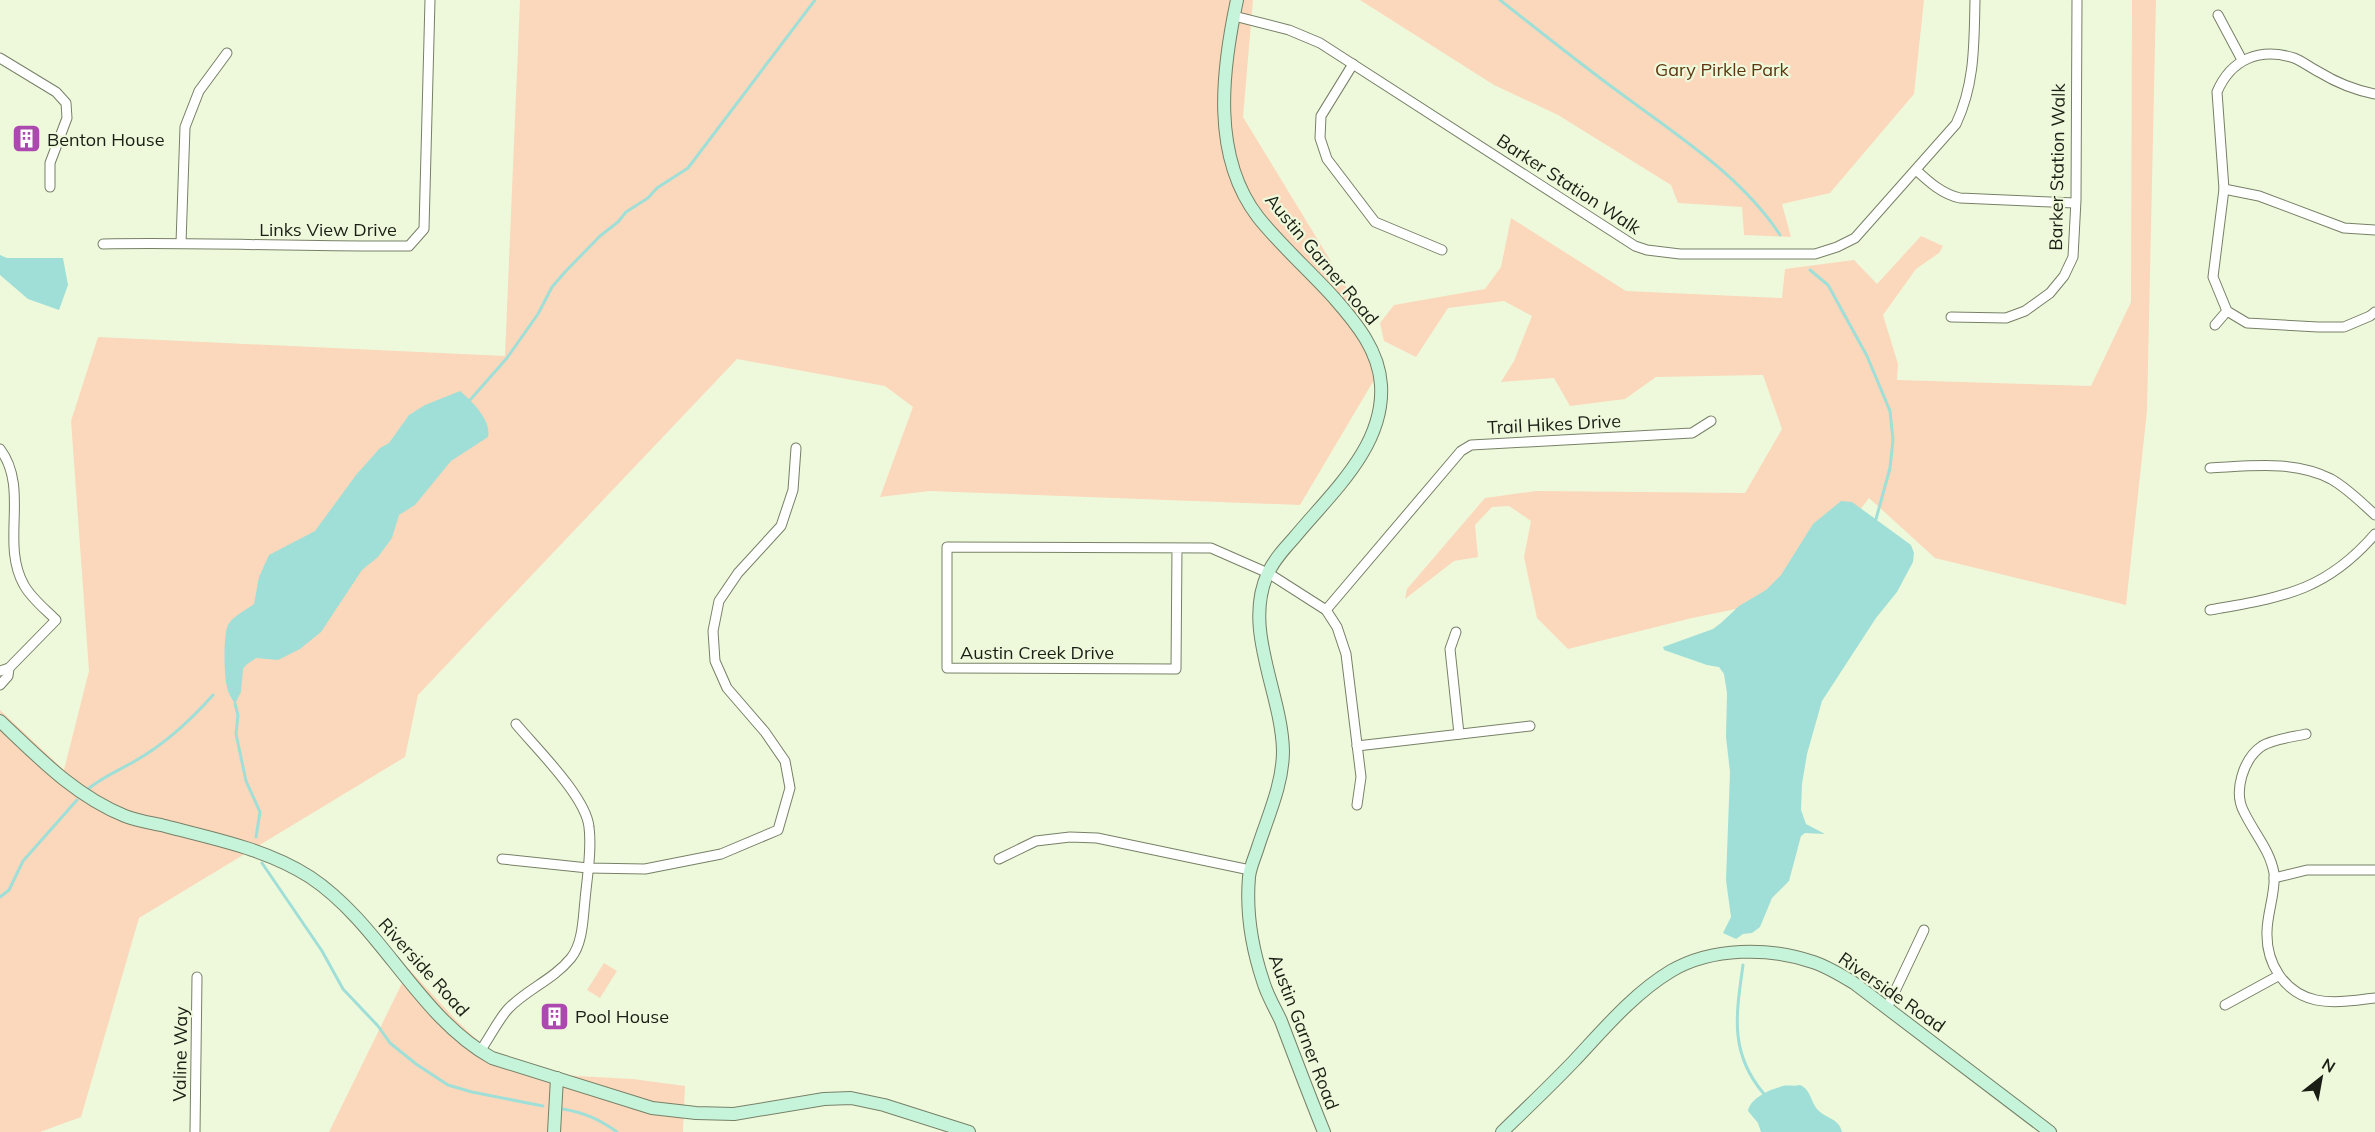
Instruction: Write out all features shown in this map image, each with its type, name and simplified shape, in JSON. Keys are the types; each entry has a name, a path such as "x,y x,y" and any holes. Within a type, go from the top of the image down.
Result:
{"street":[{"name":"Links View Drive","path":"103,244 409,246 424,229 430,0"},
{"name":"Austin Garner Road","path":"1238,0 1224,85 1223,109 1227,142 1239,181 1257,216 1359,326 1377,361 1381,384 1380,412 1376,431 1362,456 1276,559 1263,588 1259,624 1276,701 1283,751 1279,784 1250,870 1248,904 1251,941 1263,984 1279,1018 1324,1132"},
{"name":"Barker Station Walk","path":"1234,16 1289,30 1320,43 1635,246 1647,250 1680,254 1815,254 1838,247 1855,238 1956,124 1966,103 1971,84 1975,0"},
{"name":"Barker Station Walk","path":"1951,317 2006,318 2025,311 2050,293 2064,276 2073,257 2078,0"},
{"path":"2218,15 2242,60"},
{"path":"182,243 185,127 199,91 227,53"},
{"path":"2375,94 2354,90 2294,58 2266,54 2242,60 2223,79 2217,92 2224,189 2213,277 2227,311 2247,323 2344,327 2375,312"},
{"path":"0,58 56,92 66,103 67,118 50,163 50,187"},
{"path":"1353,64 1321,116 1320,138 1327,159 1375,222 1442,250"},
{"path":"1916,170 1932,185 1950,196 2075,203"},
{"path":"2224,189 2259,196 2344,228 2375,230"},
{"path":"2215,325 2227,311"},
{"name":"Trail Hikes Drive","path":"1326,610 1461,451 1471,445 1692,433 1712,421"},
{"path":"502,859 588,868 645,869 722,854 778,830 790,788 785,761 765,732 728,688 715,662 713,631 719,601 738,573 781,526 793,490 796,448"},
{"path":"0,449 6,457 15,493 16,564 24,585 56,620 5,670 9,676 0,685"},
{"path":"2210,468 2286,465 2311,471 2332,480 2375,515"},
{"path":"2210,610 2282,597 2313,584 2358,553 2375,534"},
{"name":"Austin Creek Drive","path":"1177,548 1176,669 947,668 947,547 1211,548 1268,573 1326,610"},
{"path":"1326,610 1337,627 1346,654 1361,777 1357,805"},
{"path":"1456,632 1450,648 1459,734"},
{"name":"Riverside Road","path":"0,721 36,756 77,790 110,809 128,817 241,846 279,861 309,877 340,901 374,937 443,1020 480,1051 492,1058 652,1108 734,1114 824,1099 851,1098 884,1105 969,1132"},
{"path":"480,1051 506,1011 551,978 573,956 580,938 588,868 589,826 580,801 516,724"},
{"path":"1357,746 1530,726"},
{"path":"2306,734 2263,746 2251,758 2242,775 2239,794 2242,810 2261,840 2272,864 2274,878 2267,947 2278,976 2298,993 2315,1000 2347,1001 2375,998"},
{"path":"999,859 1036,842 1070,837 1097,838 1250,870"},
{"path":"2274,878 2307,870 2375,870"},
{"path":"1887,1008 1924,930"},
{"name":"Riverside Road","path":"1502,1132 1616,1016 1655,982 1684,964 1752,951 1801,958 1833,971 1887,1008 2050,1132"},
{"path":"2225,1005 2278,976"},
{"name":"Valine Way","path":"195,1132 197,977"},
{"path":"554,1132 557,1078"}],"green space":[{"path":"520,0 1253,0 1243,117 1352,296 1374,380 1300,505 929,491 880,497 913,407 885,386 737,359 418,695 405,757 139,918 81,1117 40,1132 0,1132 0,710 64,770 89,671 71,421 98,337 505,356"},
{"name":"Gary Pirkle Park","path":"1360,0 1924,0 1914,94 1830,193 1782,204 1791,237 1744,235 1742,207 1678,203 1671,185 1558,115 1494,85"},
{"path":"2132,0 2156,0 2147,411 2126,605 1935,558 1869,498 1794,597 1692,618 1568,649 1537,618 1524,557 1531,521 1509,506 1492,507 1475,525 1478,557 1454,561 1405,599 1407,589 1485,498 1536,491 1745,493 1782,429 1763,375 1656,377 1625,399 1570,406 1554,378 1501,382 1514,361 1532,316 1504,301 1448,308 1416,357 1384,341 1380,323 1394,305 1485,289 1501,267 1511,218 1626,291 1782,298 1785,269 1854,260 1877,284 1921,236 1943,246 1939,253 1916,269 1883,315 1898,364 1897,380 2091,386 2131,302"},
{"path":"604,963 617,971 600,998 587,990"},
{"path":"409,969 456,1020 495,1057 559,1075 633,1079 685,1086 683,1132 329,1132"}],"water":[{"path":"0,255 7,258 63,258 68,285 59,310 28,299 0,275"},
{"path":"460,391 484,418 488,437 451,461 415,505 399,515 392,538 378,557 362,570 321,632 300,649 278,660 256,658 246,665 243,669 241,692 235,704 226,682 226,630 233,619 254,604 259,577 269,555 315,531 356,475 380,448 389,443 409,415 425,405"},
{"path":"1841,501 1852,502 1911,545 1914,553 1913,562 1897,592 1876,618 1822,701 1807,754 1801,810 1806,824 1825,834 1805,833 1801,836 1789,881 1772,898 1760,927 1736,939 1723,933 1731,917 1726,880 1730,772 1726,737 1727,693 1724,674 1719,667 1664,650 1663,647 1713,629 1739,606 1766,590 1781,575 1813,524"},
{"path":"1800,1085 1808,1092 1817,1109 1835,1121 1842,1132 1761,1132 1758,1123 1748,1111 1752,1103 1775,1088"}],"waterway":[{"path":"470,400 507,358 538,314 552,287 565,272 626,212 688,168 815,0"},
{"path":"1500,0 1710,160 1748,195 1780,235"},
{"path":"1810,270 1828,285 1867,356 1890,411 1893,440 1890,468 1876,519"},
{"path":"87,790 167,740 213,695"},
{"path":"235,704 238,715 236,734 246,781 260,812 256,837"},
{"path":"0,897 9,890 23,861 77,800"},
{"path":"262,863 322,951 343,989 378,1026 390,1043 448,1085 543,1106"},
{"path":"1743,965 1737,1017 1740,1048 1745,1064 1764,1094"},
{"path":"563,1109 592,1117 617,1132"}],"place":[{"name":"Benton House","path":"26,139"},
{"name":"Pool House","path":"554,1016"}]}
